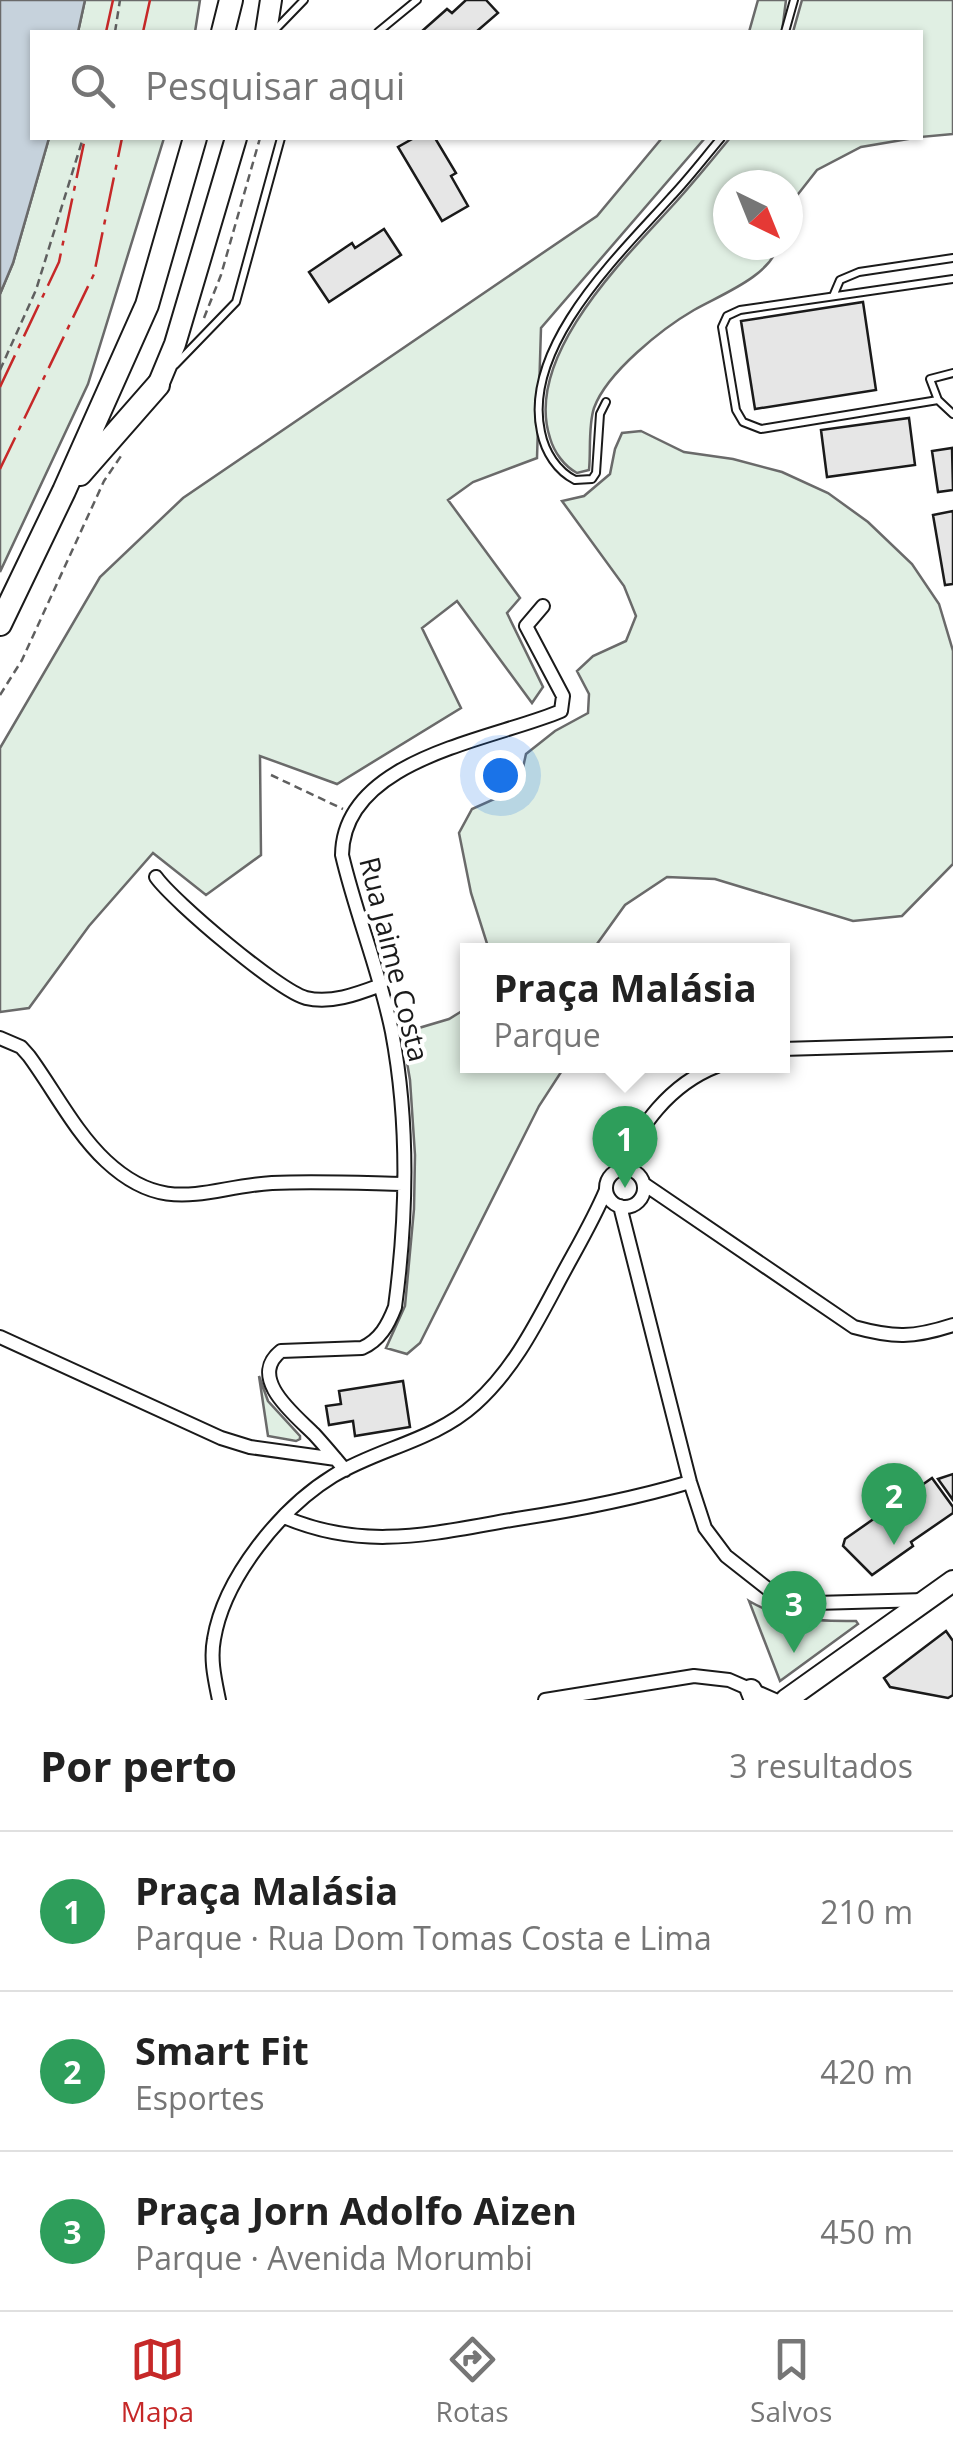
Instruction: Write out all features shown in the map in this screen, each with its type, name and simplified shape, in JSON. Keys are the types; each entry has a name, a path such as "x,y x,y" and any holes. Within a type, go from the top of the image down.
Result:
{"highway":[{"path":"223,30 231,0"},
{"path":"0,624 147,304 194,140"},
{"path":"64,491 158,386"}],"main road":[{"path":"269,30 271,0"},
{"path":"158,386 175,344 235,140"},
{"path":"786,1700 953,1581"},
{"path":"818,1677 818,1700"}],"street":[{"path":"353,814 376,788 416,763 500,729 560,711 563,696 526,626 543,606"},
{"name":"Rua Jaime Costa","path":"340,1464 283,1404 272,1384 271,1362 286,1350 362,1348 382,1334 396,1295 403,1184 399,1083 381,985 342,855 344,835 353,814"},
{"path":"156,877 186,908 293,993 327,1000 381,985"},
{"path":"0,1038 29,1056 110,1165 162,1193 179,1197 286,1183 403,1184"},
{"path":"790,1049 953,1044"},
{"path":"700,1073 644,1121 617,1171 608,1179 629,1234 690,1482 705,1528 726,1556 772,1593 816,1603 928,1600"},
{"path":"632,1142 634,1171 643,1190 668,1201 854,1327 887,1336 918,1336 953,1324"},
{"path":"617,1171 634,1171"},
{"path":"219,1700 212,1659 214,1637 240,1574 256,1549 340,1464 454,1422 496,1384 522,1350 598,1209 643,1190"},
{"path":"0,1337 221,1438 250,1448 340,1464"},
{"path":"284,1517 306,1527 347,1536 398,1538 580,1509 690,1482"},
{"path":"545,1700 694,1676 729,1680 753,1695 775,1700"}],"lane":[{"path":"271,30 304,0"},
{"path":"380,30 417,0"},
{"path":"786,30 794,0"},
{"path":"158,386 196,340 236,302 279,140"},
{"path":"606,402 600,414 596,473 592,479 575,480 556,465 542,438 538,405 550,361 596,278 719,140"},
{"path":"834,294 840,280 859,272 953,258"},
{"path":"938,400 762,429 743,422 736,410 722,328 727,316 740,310 953,279"},
{"path":"953,374 930,378 938,400 953,414"}],"path":[{"path":"114,30 120,0"},
{"path":"0,370 36,290 81,140"},
{"path":"271,775 353,814"}],"green space":[{"path":"85,0 200,0 195,30 78,30"},
{"path":"758,0 786,0 782,30 750,30"},
{"path":"802,0 953,0 953,134 923,137 923,30 794,30"},
{"path":"48,140 163,140 88,384 0,572 0,294 13,263"},
{"path":"660,140 703,140 541,328 537,458 473,482 448,500 520,598 507,613 543,687 532,703 457,601 422,628 461,708 337,784 260,756 261,855 206,895 153,853 89,926 29,1008 0,1012 0,748 100,577 183,498 597,216"},
{"path":"728,140 902,140 861,147 817,170 803,188 803,170 713,170 713,260 770,260 743,284 667,328 623,366 594,408 589,470 577,473 564,463 550,438 546,407 551,374 584,310"},
{"path":"641,431 684,452 782,472 828,493 868,522 912,564 939,604 953,651 953,864 902,916 853,921 715,879 667,877 625,905 598,943 487,943 471,893 459,833 472,809 499,797 520,781 526,754 555,731 588,713 589,694 577,671 593,656 626,641 636,616 624,586 562,501 584,496 610,474 622,433"},
{"path":"460,1012 460,1073 560,1073 539,1106 420,1343 407,1354 386,1348 405,1306 414,1209 410,1080 402,1033"},
{"path":"259,1376 268,1401 300,1439 268,1436"},
{"path":"749,1601 788,1616 858,1624 780,1681"}],"shaded area":[{"path":"0,0 85,0 78,30 30,30 30,140 48,140 13,263 0,294"}],"building":[{"path":"466,0 486,0 498,13 478,30 423,30 447,9 452,13"},
{"path":"410,140 436,140 456,173 451,176 468,206 442,221 398,147"},
{"path":"384,229 401,255 329,302 309,272 352,243 355,248"},
{"path":"863,302 876,390 755,409 741,321"},
{"path":"909,418 915,465 827,477 821,430"},
{"path":"952,448 953,490 938,492 932,451"},
{"path":"953,511 953,584 945,585 933,515"},
{"path":"403,1381 410,1427 355,1436 353,1421 329,1425 326,1406 341,1404 339,1391"},
{"path":"953,1474 953,1500 938,1479"},
{"path":"932,1478 953,1507 953,1513 872,1575 843,1546 845,1539"},
{"path":"946,1631 953,1641 953,1695 948,1698 890,1687 884,1678"}],"power":[{"path":"106,30 113,0"},
{"path":"143,30 150,0"},
{"path":"0,387 59,262 85,140"},
{"path":"0,469 94,274 122,140"}],"place":[{"name":"Praça Malásia","path":"625,1188"},
{"name":"Smart Fit","path":"894,1545"},
{"name":"Praça Jorn Adolfo Aizen","path":"794,1653"}]}
